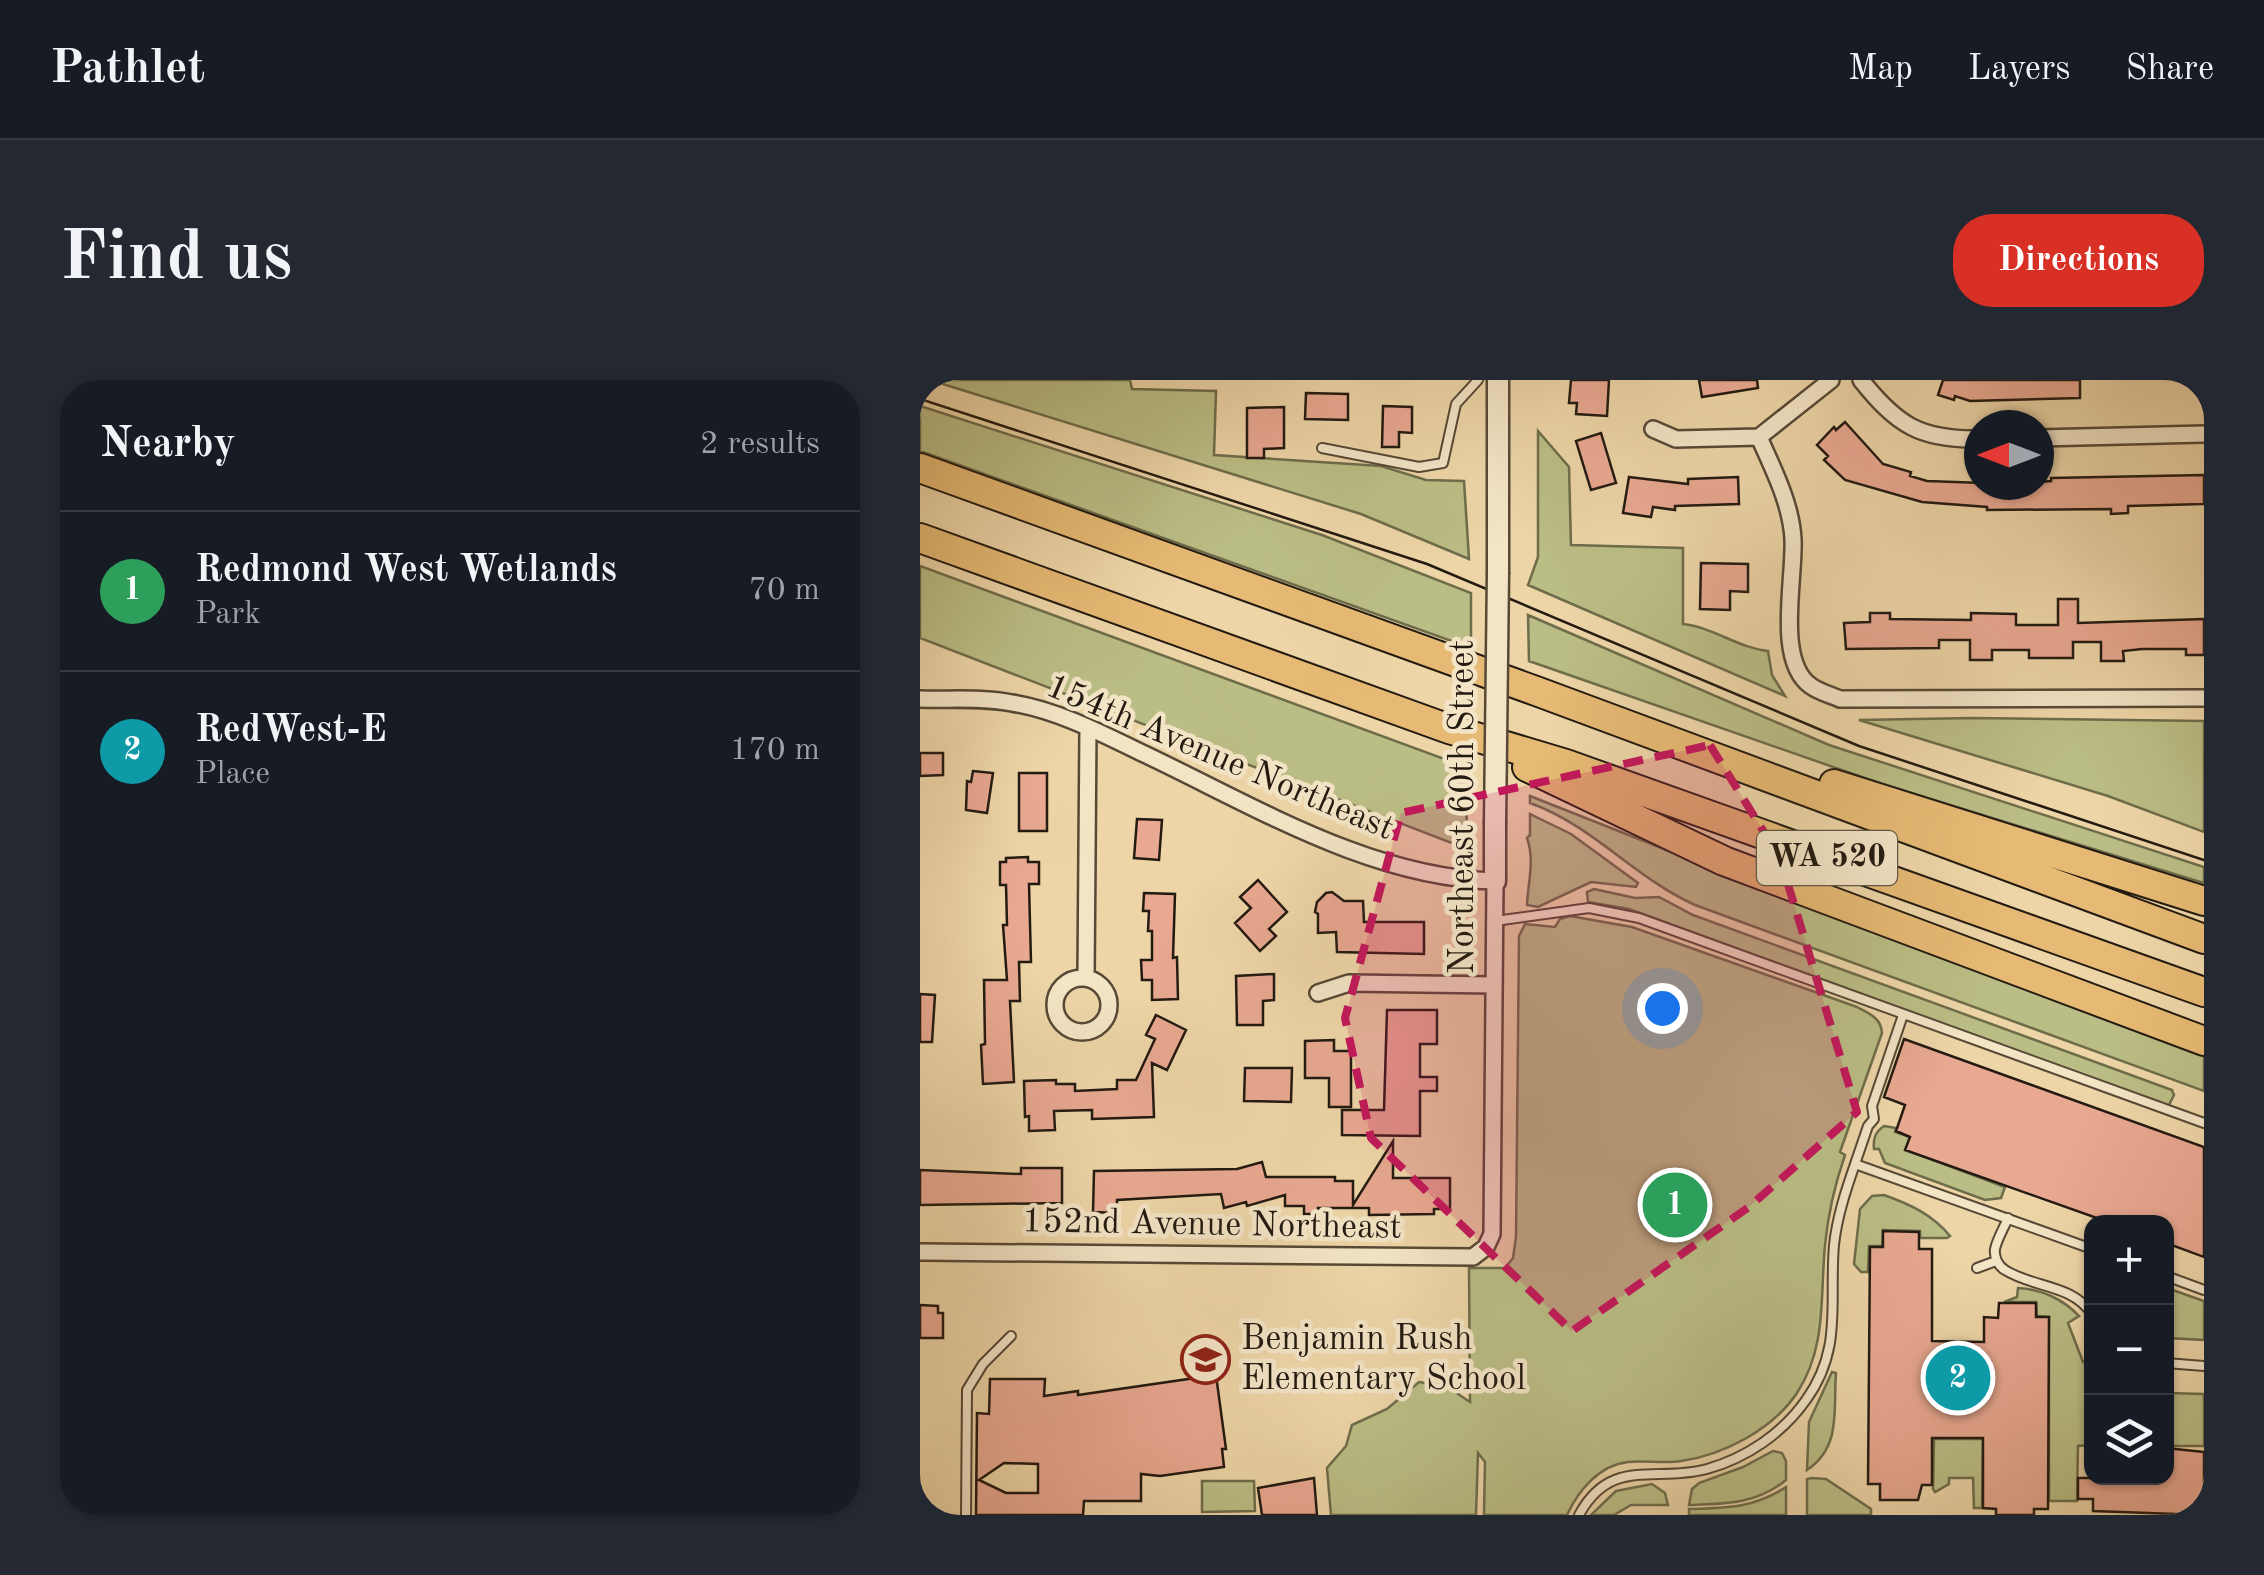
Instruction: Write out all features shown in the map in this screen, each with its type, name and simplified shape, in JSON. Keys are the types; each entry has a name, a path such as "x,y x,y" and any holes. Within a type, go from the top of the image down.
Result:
{"highway":[{"name":"WA 520","path":"920,468 2204,939"},
{"name":"WA 520","path":"920,538 1449,729 1584,770 2204,992"},
{"path":"1536,691 2204,901"},
{"path":"1449,729 1724,861 2204,1041"}],"street":[{"name":"Northeast 60th Street","path":"1492,1234 1498,380"},
{"path":"1653,429 1676,439 1759,436 1831,380"},
{"path":"1861,380 1886,411 1910,428 1941,438 1964,439"},
{"path":"2054,438 2204,434"},
{"path":"1759,436 1788,509 1793,538 1790,651 1797,671 1812,687 1840,699 2204,698"},
{"name":"154th Avenue Northeast","path":"920,700 1011,702 1088,728 1364,856 1455,880 1495,881"},
{"path":"1086,978 1088,728"},
{"path":"1318,993 1349,982 1494,986"},
{"name":"152nd Avenue Northeast","path":"920,1252 1473,1257 1486,1247 1492,1234"}],"lane":[{"path":"1322,448 1419,467 1443,463 1456,404 1478,380"},
{"path":"1495,920 1590,908 1639,918 2204,1124"},
{"path":"1579,1515 1588,1499 1620,1477 1640,1472 1705,1469 1734,1458 1766,1441 1808,1398 1826,1361 1835,1320 1834,1246 1842,1202 1868,1126 1874,1119 1872,1106 1903,1015"},
{"path":"1855,1164 2084,1246"},
{"path":"2008,1218 1995,1249 1996,1261 2004,1270 2046,1283 2085,1305"},
{"path":"1977,1268 1996,1261"},
{"path":"2174,1279 2204,1290"},
{"path":"966,1515 967,1390 983,1364 1011,1336"},
{"path":"2174,1364 2204,1366"}],"highlighted area":[{"path":"1710,745 1780,858 1857,1112 1749,1207 1572,1331 1371,1138 1345,1018 1401,813"}],"green space":[{"path":"930,380 1130,380 1132,389 1216,391 1214,455 1381,466 1426,480 1464,481 1469,559 1361,514"},
{"path":"920,406 1322,535 1471,593 1471,648 920,451"},
{"path":"1538,431 1569,467 1571,545 1683,548 1683,624 1768,651 1772,675 1785,696 1528,585 1538,557"},
{"path":"920,566 1466,767 1467,849 920,638"},
{"path":"1528,615 1829,745 2204,867 2204,883 1882,784 1529,661"},
{"path":"1859,720 2204,721 2204,832 2108,796"},
{"path":"1530,796 1707,866 2204,1050 2204,1091 1695,905 1653,881 1574,824 1530,803"},
{"path":"1530,814 1571,834 1638,883 1636,887 1591,882 1538,907 1527,905"},
{"path":"1594,889 1635,898 1659,897 1693,915 2172,1090 2174,1095 2168,1107 1629,909 1588,902 1587,892"},
{"path":"1570,916 1632,927 1857,1007 1879,1024 1882,1033 1840,1152 1845,1155 1828,1222 1818,1340 1807,1376 1787,1406 1746,1438 1697,1458 1628,1462 1608,1468 1583,1488 1567,1515 1484,1515 1485,1462 1478,1453 1476,1515 1331,1515 1327,1468 1346,1446 1352,1425 1387,1409 1419,1382 1446,1386 1470,1402 1469,1268 1505,1268 1513,1258 1516,1237 1519,936 1525,924 1555,927 1560,919"},
{"path":"1884,1126 1910,1137 1906,1150 2005,1187 2001,1198 1985,1200 1885,1163 1879,1149 1874,1149 1874,1139"},
{"path":"1884,1195 1920,1211 1950,1236 1920,1238 1920,1231 1883,1230 1882,1246 1869,1246 1868,1272 1861,1272 1854,1264 1860,1209 1872,1196"},
{"path":"2018,1288 2035,1290 2079,1316 2068,1323 2084,1362 2084,1446 2078,1446 2077,1501 2049,1501 2049,1317 2037,1316 2036,1302 2004,1302 2017,1297"},
{"path":"2174,1290 2204,1301 2204,1340 2174,1338"},
{"path":"1832,1372 1836,1373 1831,1439 1818,1461 1807,1470 1809,1422"},
{"path":"2174,1393 2204,1394 2204,1446 2174,1446"},
{"path":"1934,1439 1983,1439 1982,1508 1974,1508 1973,1478 1949,1478 1949,1484 1935,1492"},
{"path":"1773,1451 1782,1453 1786,1461 1786,1480 1775,1488 1740,1501 1689,1505 1692,1489 1699,1483"},
{"path":"1807,1479 1826,1479 1871,1509 1871,1515 1807,1515"},
{"path":"1202,1481 1254,1481 1255,1511 1202,1512"},
{"path":"1652,1484 1665,1493 1668,1505 1631,1505 1614,1515 1591,1515 1616,1491"},
{"path":"1786,1487 1786,1515 1689,1515 1689,1509 1751,1503"}],"building":[{"path":"1571,380 1609,380 1607,416 1576,414 1577,403 1569,403"},
{"path":"1699,380 1757,380 1758,388 1702,397"},
{"path":"1943,380 2080,380 2080,398 1970,401 1955,396 1954,400 1938,395"},
{"path":"1306,393 1348,394 1348,420 1305,419"},
{"path":"1383,406 1412,407 1412,433 1399,432 1399,447 1382,447"},
{"path":"1284,407 1284,448 1264,449 1264,458 1247,458 1247,408"},
{"path":"1845,422 1883,464 1911,472 1910,476 1964,482 1964,500 2054,500 2054,478 2204,475 2204,504 2128,506 2128,513 2111,514 2111,509 1987,510 1922,502 1845,480 1824,460 1828,456 1817,445 1834,427 1836,430"},
{"path":"1601,433 1616,483 1591,490 1576,441"},
{"path":"1629,477 1688,484 1688,479 1738,477 1739,504 1675,506 1675,510 1653,507 1651,517 1623,513"},
{"path":"1701,563 1748,564 1748,592 1730,591 1730,610 1700,609"},
{"path":"2058,599 2078,599 2078,623 2204,619 2204,655 2186,655 2186,649 2142,649 2123,651 2124,661 2101,661 2101,642 2073,642 2073,658 2029,658 2029,650 1992,650 1992,660 1970,660 1970,640 1939,640 1939,648 1846,649 1844,623 1870,622 1870,613 1890,613 1890,619 1971,620 1971,613 2016,614 2016,625 2058,625"},
{"path":"920,753 943,753 943,775 920,776"},
{"path":"973,771 993,773 987,813 966,810 967,781 971,782"},
{"path":"1019,773 1047,773 1047,831 1019,831"},
{"path":"1137,819 1162,820 1159,860 1134,858"},
{"path":"1028,857 1028,862 1039,862 1039,884 1029,884 1031,962 1019,962 1020,1001 1010,1001 1014,1082 983,1084 984,980 1007,980 1003,925 1007,925 1006,885 1000,885 1000,862"},
{"path":"1258,880 1287,912 1269,929 1276,936 1260,951 1235,923 1251,908 1240,897"},
{"path":"1332,892 1344,901 1363,901 1364,922 1424,922 1424,954 1337,952 1336,932 1318,933 1315,912 1317,902"},
{"path":"1144,893 1175,894 1173,958 1177,957 1178,999 1152,1000 1152,980 1142,980 1141,960 1152,960 1152,931 1148,931 1149,911 1143,911"},
{"path":"1274,974 1274,1000 1263,1001 1263,1025 1237,1025 1236,976"},
{"path":"920,994 935,995 932,1042 920,1042"},
{"path":"1387,1010 1437,1010 1437,1044 1420,1044 1420,1077 1437,1077 1437,1091 1420,1091 1420,1136 1342,1135 1342,1110 1384,1110"},
{"path":"1156,1015 1186,1030 1167,1070 1152,1063 1154,1117 1092,1119 1092,1110 1054,1111 1055,1130 1029,1131 1024,1081 1056,1080 1056,1084 1075,1084 1075,1091 1117,1089 1117,1080 1136,1080 1155,1039 1146,1035"},
{"path":"1904,1039 2204,1147 2204,1257 2174,1246 2174,1215 2088,1215 1905,1150 1910,1137 1896,1131 1905,1105 1884,1097"},
{"path":"1334,1040 1334,1051 1351,1051 1351,1107 1329,1107 1329,1078 1305,1078 1305,1041"},
{"path":"1245,1068 1292,1068 1291,1102 1244,1101"},
{"path":"1393,1141 1393,1178 1450,1178 1450,1209 1434,1209 1434,1214 1369,1215 1369,1208 1318,1208 1318,1214 1304,1214 1304,1206 1285,1206 1285,1195 1224,1208 1221,1194 1117,1200 1117,1213 1093,1212 1094,1171 1237,1169 1262,1162 1266,1177 1335,1177 1335,1181 1353,1181 1353,1205"},
{"path":"1021,1168 1062,1168 1062,1203 920,1205 920,1170 1021,1174"},
{"path":"1883,1231 1919,1232 1919,1249 1932,1249 1932,1341 1984,1342 1984,1317 1998,1318 1999,1303 2036,1303 2036,1317 2049,1317 2048,1509 2034,1509 2034,1515 1996,1515 1996,1509 1983,1508 1983,1438 1932,1438 1932,1485 1922,1485 1918,1500 1880,1500 1880,1484 1868,1484 1870,1247 1883,1247"},
{"path":"920,1305 938,1306 938,1313 943,1313 943,1338 920,1338"},
{"name":"Benjamin Rush Elementary School","path":"1216,1375 1226,1449 1222,1449 1224,1467 1160,1476 1141,1474 1141,1501 1084,1501 1083,1515 976,1515 977,1413 989,1414 990,1379 1045,1379 1044,1396 1078,1391 1078,1395","holes":["1004,1463 1038,1464 1038,1493 1006,1493 979,1480"]},
{"path":"2174,1449 2204,1452 2204,1515 2093,1511 2093,1499 2078,1499 2078,1478 2084,1478 2084,1485 2174,1485"},
{"path":"1314,1478 1317,1515 1262,1515 1258,1488"}],"tram line":[{"path":"920,399 1427,564 1859,746 2204,860"}],"place":[{"name":"Redmond West Wetlands","path":"1675,1205"},
{"name":"Benjamin Rush Elementary School","path":"1206,1359"},
{"name":"RedWest-E","path":"1958,1378"}]}
